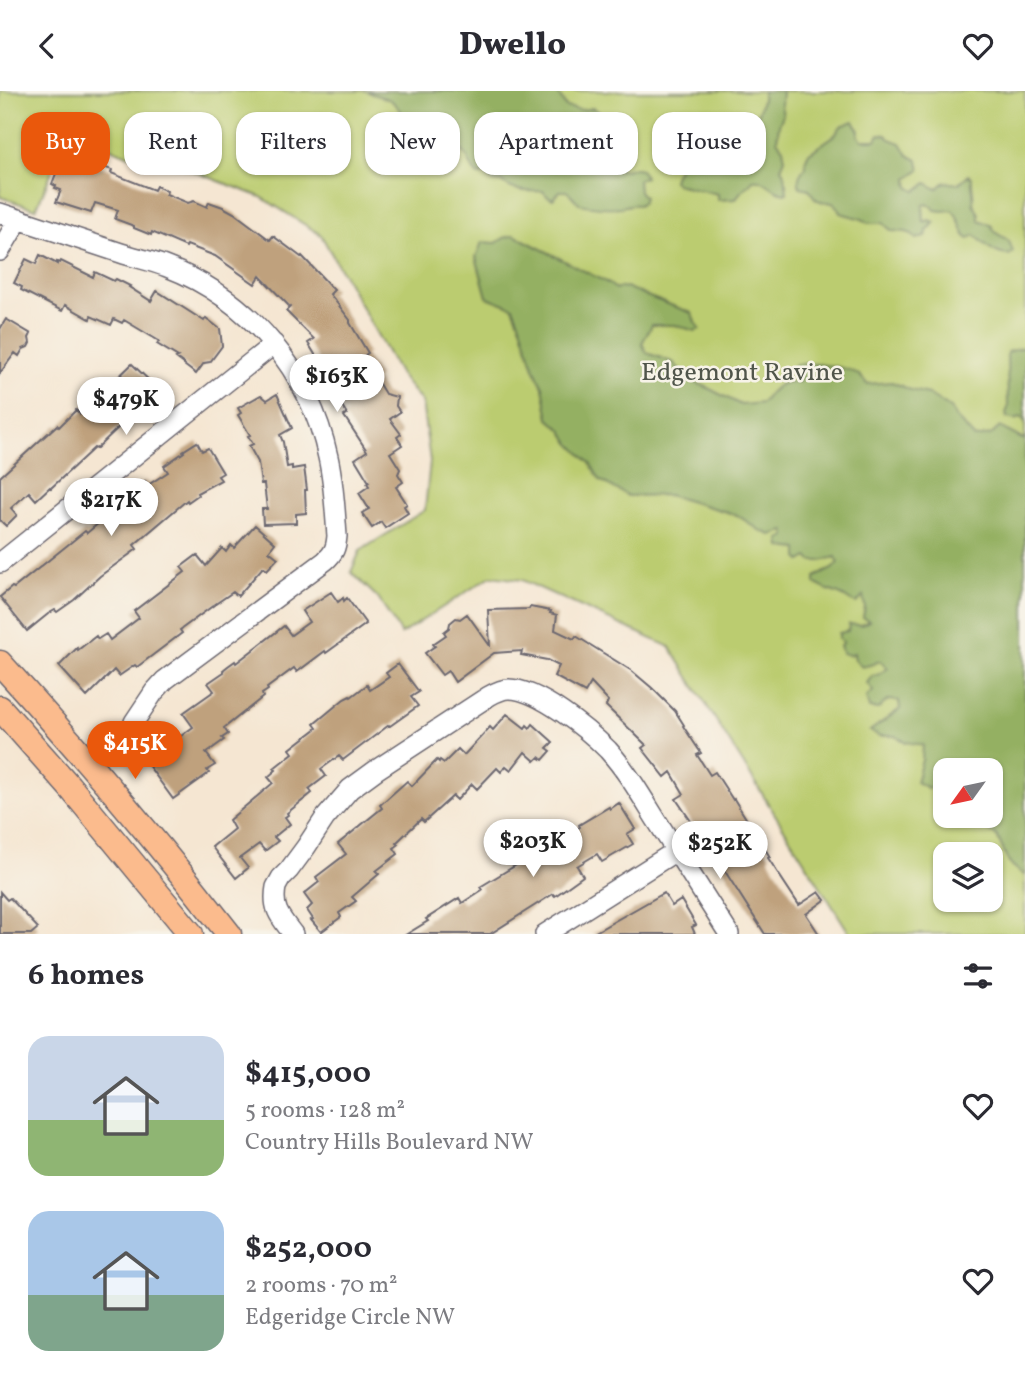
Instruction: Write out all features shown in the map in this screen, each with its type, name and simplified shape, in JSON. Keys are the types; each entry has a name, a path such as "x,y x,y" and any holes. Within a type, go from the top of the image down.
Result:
{"main road":[{"path":"0,663 127,806 229,934"},
{"path":"0,708 69,786 191,934"}],"street":[{"path":"0,251 9,216 167,267 198,282 250,318 274,344 299,378 317,418 332,483 336,548 326,561 165,680 134,722"},
{"path":"0,563 274,344"},
{"path":"293,934 275,908 276,887 338,802 350,789 376,770 489,696 503,690 519,690 544,701 589,732 609,752 632,782 729,934"},
{"path":"545,934 676,851"}],"green space":[{"name":"Edgemont Ravine","path":"0,91 1025,91 1025,934 850,934 670,647 522,580 491,576 401,634 378,598 351,572 360,551 425,510 430,461 422,402 400,375 321,235 261,197 203,175 222,175 222,112 124,112 124,154 110,148 110,112 21,112 21,175 50,175 36,209 0,197"},
{"path":"367,91 557,91 566,107 581,110 593,108 599,112 474,112 474,171 460,150 460,112 401,112 394,103"},
{"path":"763,91 782,91 783,115 777,140 783,148 785,159 781,168 785,174 787,193 777,191 763,181 753,180 736,199 718,200 718,194 676,184 673,180 675,175 766,175 766,112 759,112"},
{"path":"854,121 862,140 876,140 879,134 886,135 901,143 908,155 918,160 920,169 908,179 909,187 916,191 927,183 937,189 945,182 958,184 968,175 972,178 973,203 979,220 991,225 995,232 1009,241 1013,252 1009,255 998,253 975,235 968,239 952,210 935,210 926,204 923,206 924,222 935,222 927,231 926,237 916,239 906,232 892,231 883,223 868,223 840,213 832,203 820,201 809,189 800,187 800,176 806,167 808,154 835,135 841,126"},
{"path":"638,169 645,177 638,180 639,191 644,197 638,205 593,206 579,203 566,191 560,191 553,199 543,191 520,191 501,181 494,182 487,175 638,175"},
{"path":"514,235 616,289 626,287 692,313 700,329 695,331 675,325 652,325 642,343 647,353 673,362 688,379 741,405 762,403 777,386 787,382 799,382 801,375 792,368 796,364 820,364 854,372 867,384 892,382 928,394 950,408 975,438 991,435 1000,427 1022,439 1025,438 1025,876 1009,863 1003,842 985,828 1003,828 1003,758 933,758 933,787 927,788 916,782 923,745 906,742 895,736 879,736 870,731 900,709 899,701 888,700 878,709 869,708 866,697 873,691 867,683 872,676 888,668 880,661 862,667 855,660 854,653 842,653 840,645 843,642 839,639 839,633 848,631 849,624 861,625 869,621 863,617 863,596 854,603 815,583 815,577 838,563 836,557 812,561 808,557 801,561 798,558 798,549 781,547 780,539 786,536 785,531 771,535 737,515 668,495 628,496 600,480 590,463 549,419 543,387 513,307 487,297 476,257 482,242 496,243"},
{"path":"1025,347 1025,422 1021,417 1015,420 1007,418 1006,413 1007,352"}],"building":[{"path":"110,169 111,173 154,190 156,186 167,191 166,194 188,203 194,201 207,207 209,202 223,207 270,240 273,236 302,256 334,290 330,294 350,320 368,353 365,355 379,377 376,379 385,394 397,397 396,406 400,412 390,419 401,434 397,437 402,445 390,453 400,469 398,474 403,482 396,487 407,504 404,506 408,513 385,528 381,522 372,528 362,513 369,509 359,493 369,486 369,482 355,459 367,451 344,416 347,414 337,398 348,391 334,369 327,374 308,343 314,339 286,311 290,307 260,276 255,284 215,256 152,232 151,235 134,228 115,219 118,210 95,203 91,213 56,202 61,190 52,184 55,175 110,175"},
{"path":"40,255 57,264 61,261 93,277 95,272 114,281 116,279 151,301 157,291 204,321 206,318 220,329 222,346 196,374 176,358 178,357 157,344 159,341 124,320 122,323 114,319 111,325 91,316 90,319 65,305 62,311 21,290 22,287 14,283 26,259 36,264"},
{"path":"6,319 31,334 30,343 19,356 15,353 0,373 0,329"},
{"path":"132,364 153,384 148,389 148,394 156,402 127,427 123,423 36,500 29,492 11,508 17,515 6,526 0,520 0,477 76,410 80,414"},
{"path":"277,394 292,428 280,435 287,467 304,467 306,513 296,514 296,523 263,524 262,509 267,509 264,484 261,484 258,462 249,446 253,444 238,415 241,413 238,408 261,395 267,400"},
{"path":"197,442 202,451 208,448 223,473 218,476 221,480 197,493 198,495 188,502 187,500 134,545 137,549 100,576 74,600 57,612 55,610 48,614 27,631 0,597 85,531 87,533 145,481 148,485 168,472 164,466"},
{"path":"255,525 275,543 269,551 278,558 267,570 263,567 238,596 233,592 214,605 137,667 135,665 119,676 114,670 87,697 59,666 77,648 78,650 96,636 98,639 106,634 110,640 139,618 134,611 185,572 181,567 197,555 206,566 222,548 226,552 231,545 234,548"},
{"path":"331,592 338,602 347,598 366,624 297,672 294,668 267,688 262,694 263,697 224,728 228,734 222,738 224,740 206,753 215,765 207,770 209,773 173,799 148,765 179,742 177,739 193,727 183,713 214,691 208,683 228,666 235,661 236,663 284,626 291,635 309,622 302,611"},
{"path":"530,607 551,611 550,613 557,615 555,630 574,639 576,636 632,671 675,711 701,753 697,755 710,775 715,772 734,799 799,905 819,892 825,900 806,914 819,934 765,934 712,848 719,843 707,824 697,830 676,799 684,794 671,772 665,777 642,748 646,745 606,706 608,701 591,683 585,693 554,676 559,666 547,660 521,655 522,651 494,653 455,682 448,671 442,675 425,653 446,635 444,632 450,623 467,614 490,646 488,610"},
{"path":"398,664 419,692 411,697 418,706 343,760 339,756 321,769 326,776 309,789 312,793 287,813 285,817 290,824 274,837 278,841 265,851 259,844 240,858 248,868 236,878 212,847 234,829 229,820 273,783 268,777 276,770 274,768 293,753 290,749 317,728 314,724 344,699 367,685 370,690 389,677 386,673"},
{"path":"507,714 525,728 527,725 530,728 533,724 553,742 547,748 551,751 543,760 539,757 535,761 525,752 511,770 506,766 501,772 497,768 477,789 472,784 457,800 453,796 424,822 421,819 396,843 398,845 394,848 398,854 376,871 379,874 352,897 356,901 339,913 341,917 321,932 311,920 313,919 307,910 312,905 304,894 319,882 316,877 346,854 338,844 382,808 380,805 407,781 412,786 437,760 444,763 458,749 464,755 490,727 493,730"},
{"path":"619,803 635,829 627,834 633,844 602,862 597,854 577,866 583,876 555,896 553,894 490,934 407,934 459,898 462,903 482,890 480,887 542,846 547,854 575,836 572,832 580,827 579,825"},
{"path":"0,892 7,900 10,898 38,928 31,934 0,934"},
{"path":"664,893 672,906 681,900 696,925 692,927 695,934 592,934"}]}
